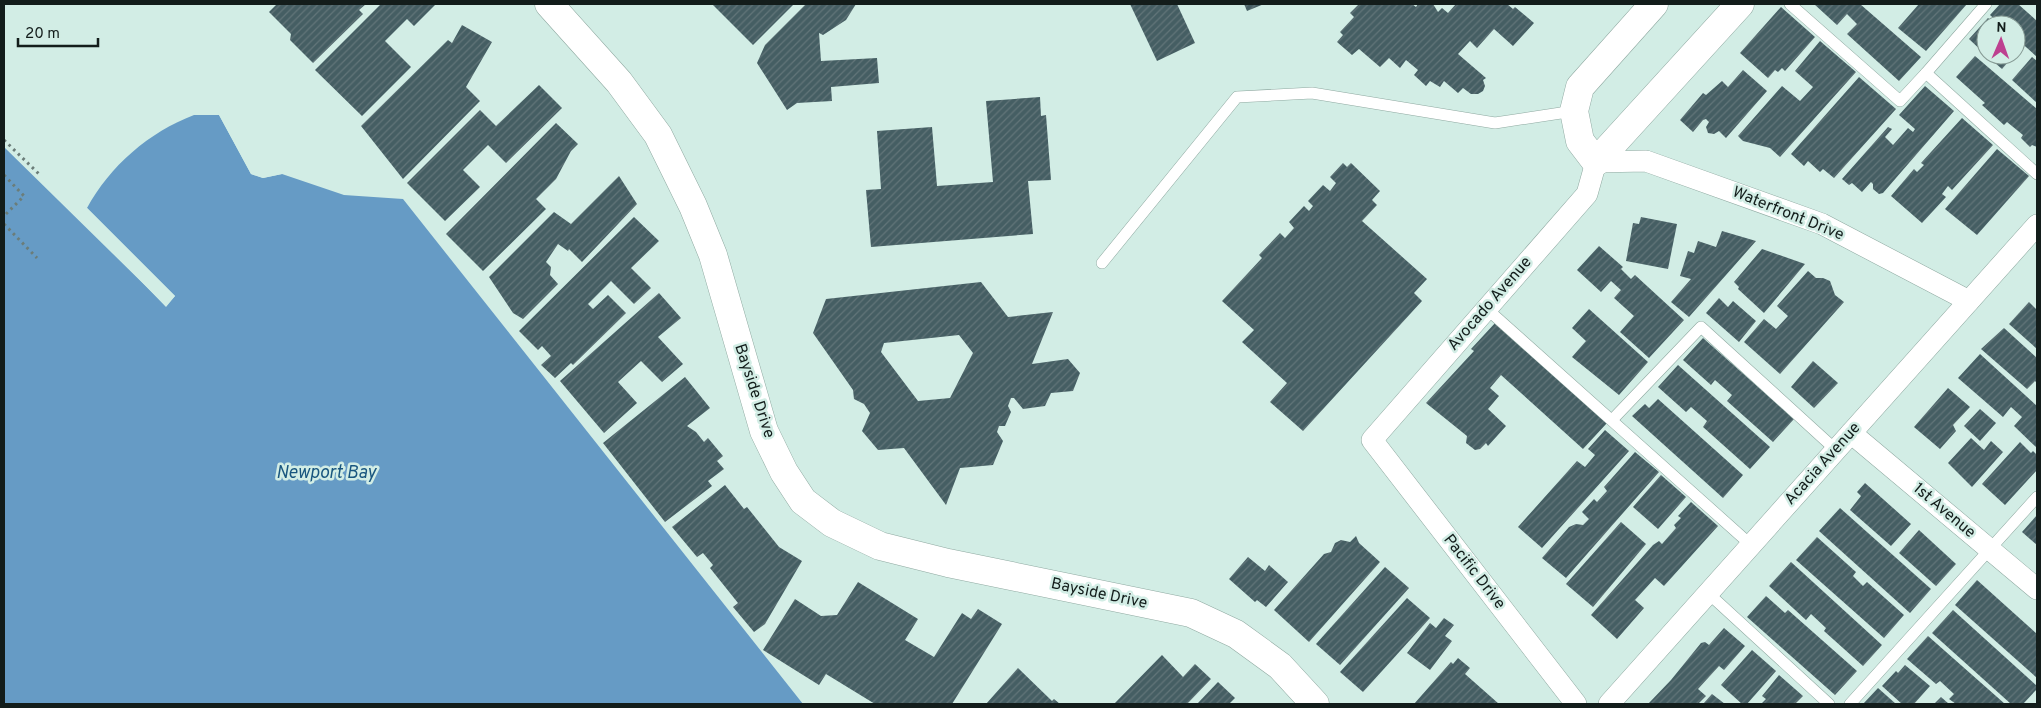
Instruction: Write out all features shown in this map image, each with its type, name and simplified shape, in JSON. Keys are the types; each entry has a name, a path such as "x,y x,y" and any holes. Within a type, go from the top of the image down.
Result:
{"main road":[{"name":"Bayside Drive","path":"550,4 619,82 658,135 693,206 713,255 764,430 784,472 803,501 832,522 880,546 948,563 1191,613 1236,634 1280,666 1315,704"},
{"path":"1596,162 1580,141 1574,111 1580,87 1654,4"},
{"name":"Avocado Avenue","path":"1596,162 1740,4"}],"street":[{"name":"Waterfront Drive","path":"1596,162 1646,161 1822,224 1969,301"},
{"name":"Avocado Avenue","path":"1372,440 1588,194 1596,162"},
{"name":"Acacia Avenue","path":"1609,704 2037,225"},
{"name":"1st Avenue","path":"1851,432 2037,589"},
{"name":"Pacific Drive","path":"1372,440 1576,704"}],"lane":[{"path":"1790,4 1900,101 1986,4"},
{"path":"1926,72 2037,174"},
{"path":"1102,263 1237,97 1312,93 1495,123 1574,111"},
{"path":"1486,309 1751,545"},
{"path":"1612,420 1700,327 1836,450"},
{"path":"1850,704 2037,497"},
{"path":"1708,593 1829,704"}],"path":[{"path":"4,140 39,174"},
{"path":"4,175 24,196 4,216"},
{"path":"4,224 37,258"}],"water":[{"name":"Newport Bay","path":"194,115 219,115 251,174 263,178 282,174 344,195 403,199 803,704 4,704 4,147 166,306 175,296 87,208 107,178 132,152 177,122"}],"pier":[{"path":"218,113 222,114 253,172 263,176 281,172 282,174 263,178 251,174"},
{"path":"85,206 175,296 166,307 78,216 165,303 171,296 85,210"}],"building":[{"path":"277,4 366,4 359,10 363,14 313,63 290,40 291,34 269,12"},
{"path":"381,4 436,4 414,26 407,19 385,41 411,67 362,116 315,70"},
{"path":"712,4 794,4 753,45"},
{"path":"806,4 856,4 846,20 823,35 819,33 821,61 877,58 879,83 831,87 832,101 797,103 787,110 757,63 765,45"},
{"path":"1130,4 1177,4 1195,43 1157,61"},
{"path":"1244,4 1264,4 1247,11"},
{"path":"1359,4 1412,4 1416,7 1418,4 1433,4 1438,12 1442,8 1448,13 1456,4 1507,4 1513,9 1515,7 1534,23 1513,46 1494,29 1477,48 1470,41 1458,54 1486,78 1483,80 1485,86 1483,91 1478,94 1471,94 1463,88 1458,93 1444,81 1440,87 1430,81 1426,86 1414,75 1418,70 1406,60 1400,68 1389,58 1380,67 1359,49 1352,55 1337,42 1343,35 1340,32 1354,17 1350,13"},
{"path":"1814,4 1860,4 1921,57 1899,81 1847,34 1857,24 1847,14 1837,25"},
{"path":"1919,4 1967,4 1926,51 1898,28"},
{"path":"2000,4 2018,4 2037,21 2037,57 2026,47 2026,15 1990,15"},
{"path":"1781,7 1815,37 1785,71 1782,68 1778,72 1775,70 1768,78 1740,53"},
{"path":"462,25 492,42 466,87 480,101 403,179 361,126 448,40 452,43"},
{"path":"1976,31 1976,46 1969,39"},
{"path":"1820,41 1856,72 1780,157 1770,148 1743,141 1738,136 1782,86 1800,101 1813,87 1795,71"},
{"path":"1975,56 1976,65 1986,65 2037,109 2037,147 2032,145 2030,147 2021,138 2023,135 2007,122 2004,125 1982,105 1985,103 1956,77"},
{"path":"2032,57 2037,61 2037,103 2012,80"},
{"path":"1997,65 2005,65 2002,69"},
{"path":"1743,70 1767,91 1726,138 1719,131 1714,134 1708,133 1706,127 1709,122 1706,119 1693,132 1680,120 1703,93 1706,95 1722,81 1728,87"},
{"path":"1859,77 1896,109 1834,178 1823,169 1820,172 1808,161 1804,166 1791,154"},
{"path":"539,85 562,108 506,163 488,145 463,170 480,187 445,221 407,183 480,110 496,126"},
{"path":"1925,86 1954,111 1883,193 1879,194 1873,189 1871,182 1862,192 1852,183 1849,185 1842,179 1888,127 1892,129 1885,137 1893,145 1908,128 1913,132 1915,129 1899,115"},
{"path":"1040,97 1041,116 1046,115 1051,180 1028,181 1033,234 871,247 866,190 881,189 877,131 932,127 937,186 993,182 986,101"},
{"path":"1962,118 1993,145 1952,190 1948,186 1942,194 1946,197 1922,223 1891,196 1914,169 1917,172 1924,165 1921,163"},
{"path":"556,123 578,144 571,151 556,179 536,199 546,209 483,271 446,234"},
{"path":"1997,149 2029,176 1977,235 1945,209"},
{"path":"1343,163 1347,167 1351,163 1380,191 1372,200 1377,205 1362,221 1427,279 1414,293 1422,301 1303,431 1270,402 1287,383 1242,342 1254,330 1222,301 1262,258 1259,255 1280,233 1285,238 1294,228 1289,222 1304,206 1309,211 1313,206 1308,201 1323,185 1330,191 1336,183 1330,177"},
{"path":"619,176 637,204 582,262 569,249 568,251 558,244 546,262 551,267 550,275 558,284 523,319 513,313 489,277 554,212 571,224"},
{"path":"634,217 659,241 631,268 651,288 634,304 611,281 588,304 593,309 608,295 626,313 573,365 571,363 555,378 541,365 551,356 542,346 538,350 519,331"},
{"path":"1641,217 1677,224 1668,269 1626,261 1633,223 1639,224"},
{"path":"1722,231 1756,241 1689,317 1671,302 1691,279 1680,276 1688,251 1694,253 1698,241 1716,247"},
{"path":"1599,246 1623,267 1621,269 1631,279 1635,275 1684,320 1649,358 1620,332 1634,316 1614,298 1621,290 1611,281 1601,292 1577,270"},
{"path":"1762,249 1805,264 1764,313 1738,289 1739,287 1734,282"},
{"path":"1808,271 1816,278 1830,281 1835,295 1844,302 1780,374 1744,342 1764,319 1776,329 1788,316 1777,306"},
{"path":"981,282 1008,317 1053,312 1032,364 1068,359 1080,373 1073,391 1051,393 1045,406 1023,409 1014,398 1011,398 1008,406 1011,412 1005,426 999,426 997,432 1003,441 993,465 960,468 946,505 904,448 878,450 862,431 870,413 864,404 854,399 853,390 813,333 826,299","holes":["959,335 973,353 950,398 918,401 881,352 884,343"]},
{"path":"659,293 681,318 658,337 683,364 662,382 641,361 618,382 637,403 604,433 560,381"},
{"path":"1719,298 1728,307 1733,301 1756,321 1739,342 1706,313"},
{"path":"2029,302 2037,310 2037,349 2009,324"},
{"path":"1589,309 1648,362 1619,395 1572,357 1586,341 1572,328"},
{"path":"1496,322 1607,423 1583,449 1501,375 1490,388 1499,396 1488,409 1506,426 1488,446 1486,443 1480,449 1475,450 1466,443 1467,436 1426,403 1474,351 1471,349"},
{"path":"2004,328 2037,358 2037,383 2035,381 2027,389 1981,349"},
{"path":"1703,338 1794,419 1773,442 1727,401 1732,395 1715,380 1711,385 1683,360"},
{"path":"1980,354 2037,406 2037,448 2014,426 2022,417 2011,407 2003,417 1958,378"},
{"path":"1813,361 1838,383 1814,408 1791,387"},
{"path":"1678,365 1770,447 1750,469 1703,427 1707,421 1691,407 1686,412 1658,387"},
{"path":"685,377 710,408 687,426 696,432 704,442 708,438 723,456 717,461 724,469 708,481 712,486 665,522 603,443"},
{"path":"1948,388 1970,407 1953,425 1956,431 1940,449 1914,427"},
{"path":"1658,399 1743,475 1723,498 1632,416 1645,404 1649,408"},
{"path":"1980,409 1996,423 1980,441 1964,426"},
{"path":"1605,430 1629,451 1542,548 1518,527 1577,461 1585,467 1595,455 1588,449"},
{"path":"1971,438 1984,450 1991,441 2003,452 1972,487 1948,463"},
{"path":"2020,442 2031,453 2033,451 2037,455 2037,470 2005,505 1982,484"},
{"path":"1635,452 1659,472 1566,578 1542,558 1569,527 1576,524 1583,525 1589,519 1582,512 1594,499 1597,502 1607,491 1604,487"},
{"path":"1661,475 1686,497 1658,529 1633,507"},
{"path":"1865,483 1911,524 1891,546 1850,510 1861,496 1857,492"},
{"path":"725,485 744,509 747,507 779,547 802,561 765,624 754,632 733,607 738,603 710,568 713,565 703,553 697,557 672,527"},
{"path":"1691,502 1718,526 1664,586 1655,578 1635,600 1644,608 1617,639 1591,615 1653,545 1659,541 1662,544 1676,528 1674,525 1681,518 1678,516"},
{"path":"1840,508 1931,589 1910,613 1819,531"},
{"path":"2037,515 2037,545 2022,532"},
{"path":"1621,522 1646,544 1593,607 1566,584"},
{"path":"1919,530 1956,564 1936,586 1899,553"},
{"path":"1356,536 1359,543 1380,562 1309,642 1274,610 1324,554 1331,552 1335,543 1341,540 1350,542"},
{"path":"1817,537 1856,572 1853,576 1863,586 1867,582 1904,615 1884,638 1796,560"},
{"path":"1248,557 1265,571 1269,565 1288,582 1266,607 1257,600 1255,602 1229,579"},
{"path":"1791,562 1882,645 1863,666 1824,631 1826,628 1811,614 1806,620 1769,586"},
{"path":"1385,567 1409,588 1340,665 1316,644"},
{"path":"1977,580 2037,634 2037,678 1955,605"},
{"path":"858,582 918,619 905,640 934,657 962,613 971,619 978,609 1002,624 952,704 875,704 826,674 819,685 763,650 795,599 821,616 837,615"},
{"path":"1766,596 1785,613 1788,610 1857,671 1835,695 1747,617"},
{"path":"1407,598 1430,618 1363,692 1340,672"},
{"path":"1953,610 2037,686 2037,689 2023,704 2011,704 1932,633"},
{"path":"1444,618 1454,625 1445,636 1452,641 1430,670 1407,653 1430,623 1436,628"},
{"path":"1724,628 1745,646 1724,670 1719,666 1698,689 1706,696 1698,704 1648,704 1671,680 1701,643 1705,642 1709,645"},
{"path":"1928,636 2005,704 1956,704 1949,699 1954,694 1940,681 1936,684 1907,659"},
{"path":"1752,650 1776,671 1747,704 1742,704 1721,685"},
{"path":"1162,655 1183,677 1195,664 1211,679 1187,704 1114,704"},
{"path":"1458,658 1470,668 1465,674 1499,704 1414,704 1451,662 1453,664"},
{"path":"1905,665 1930,686 1914,704 1902,704 1882,686 1896,671 1898,673"},
{"path":"1018,668 1052,701 1054,699 1060,704 986,704"},
{"path":"1779,675 1803,696 1795,704 1761,704 1766,699 1762,696"},
{"path":"1218,682 1235,698 1229,704 1197,704"},
{"path":"1878,688 1896,704 1863,704"},
{"path":"1712,694 1725,704 1703,704"},
{"path":"1941,697 1949,704 1934,704"}]}
